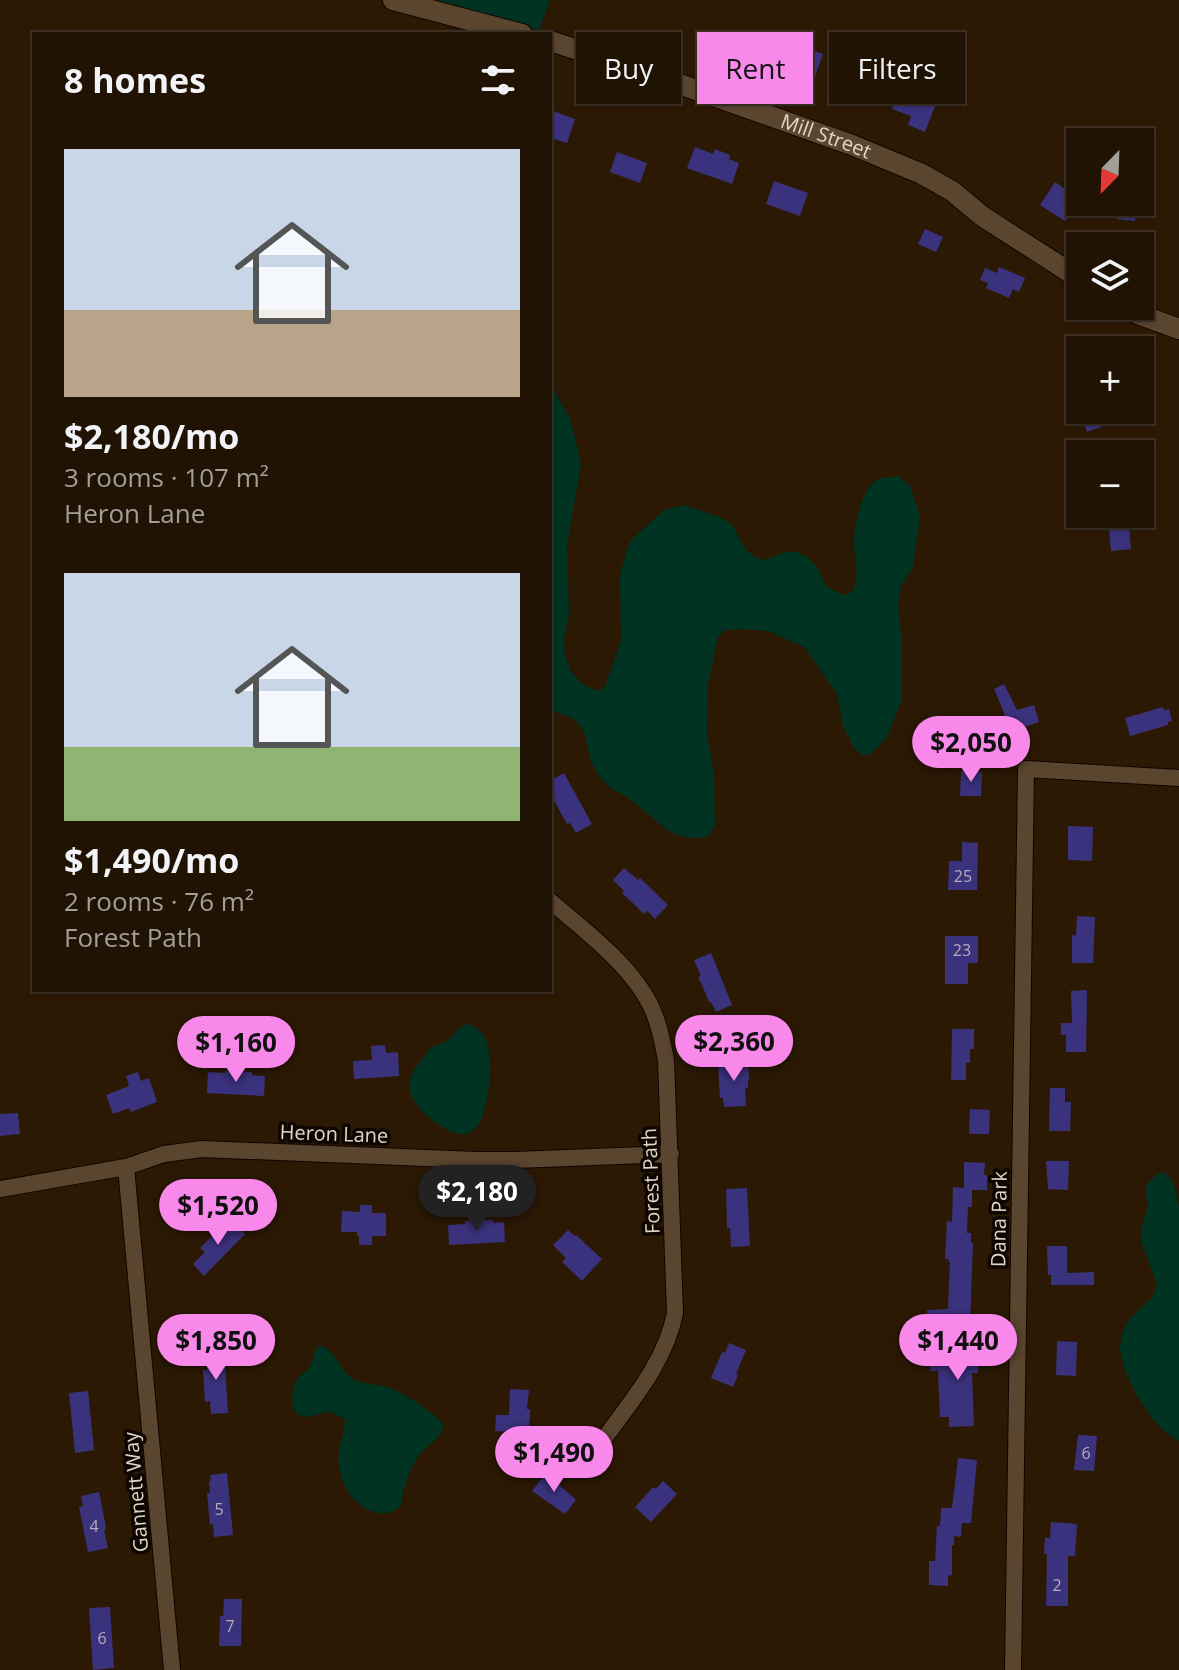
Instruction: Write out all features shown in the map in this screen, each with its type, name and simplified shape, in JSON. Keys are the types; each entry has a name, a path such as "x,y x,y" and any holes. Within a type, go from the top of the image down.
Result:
{"street":[{"path":"393,0 514,32"},
{"name":"Mill Street","path":"552,42 852,145 922,174 952,191 982,216 1066,270"},
{"path":"1154,320 1179,329"},
{"name":"Dana Park","path":"1013,1670 1026,769 1179,778"},
{"name":"Forest Path","path":"552,903 623,967 641,989 653,1009 666,1060 675,1296 672,1326 668,1340 646,1380 606,1436"},
{"name":"Heron Lane","path":"0,1189 126,1167 164,1154 202,1149 489,1160 671,1154"},
{"name":"Gannett Way","path":"126,1167 172,1670"}],"green space":[{"path":"432,0 550,0 539,30"},
{"path":"552,387 571,421 581,465 567,544 569,614 564,639 565,655 570,670 582,684 597,691 605,687 621,640 620,576 630,541 664,510 684,505 722,518 732,525 747,551 764,560 786,552 806,556 817,567 825,584 844,595 852,592 856,579 856,526 868,489 879,479 898,476 910,486 920,516 913,566 901,587 898,606 902,641 902,699 887,737 872,753 863,756 854,748 843,726 837,694 804,647 768,631 725,630 718,637 708,684 707,735 714,774 715,826 707,837 683,837 674,833 603,781 592,764 584,733 578,723 552,711"},
{"path":"466,1024 477,1029 485,1038 490,1076 480,1122 475,1129 461,1134 443,1128 425,1114 414,1101 409,1086 413,1071 430,1050 448,1040"},
{"path":"1163,1172 1173,1183 1179,1208 1179,1441 1159,1426 1140,1401 1126,1373 1120,1348 1127,1322 1151,1298 1157,1285 1141,1241 1141,1229 1148,1206 1147,1184"},
{"path":"319,1345 336,1358 353,1379 400,1393 444,1425 439,1436 415,1462 404,1488 401,1505 394,1511 382,1513 369,1510 347,1490 339,1460 345,1420 330,1412 308,1417 294,1410 294,1386 309,1368"}],"building":[{"path":"813,51 823,54 813,79"},
{"path":"894,104 935,106 925,132 908,125 911,116 892,109"},
{"path":"552,111 575,119 567,143 552,139"},
{"path":"695,147 713,154 715,149 739,163 732,184 687,168"},
{"path":"617,152 647,163 640,183 610,172"},
{"path":"774,181 808,193 800,216 766,204"},
{"path":"1055,182 1066,190 1068,216 1065,221 1040,205"},
{"path":"1117,216 1136,216 1135,221 1117,219"},
{"path":"925,229 943,237 936,252 918,244"},
{"path":"999,267 1025,278 1019,292 1013,289 1009,298 986,288 988,283 980,280 985,268 997,273"},
{"path":"1084,424 1109,424 1087,432"},
{"path":"1109,528 1129,528 1131,549 1111,551"},
{"path":"1004,684 1017,710 1034,705 1039,722 995,741 987,723 1005,715 994,689"},
{"path":"1163,707 1164,710 1169,709 1172,721 1168,725 1130,736 1125,718"},
{"path":"961,771 982,772 981,796 960,796"},
{"path":"564,773 592,824 576,833 570,823 567,824 553,799 552,780"},
{"path":"1068,826 1093,827 1092,861 1068,860"},
{"path":"962,842 978,843 977,890 948,890 949,861 962,861"},
{"path":"624,868 638,880 640,878 668,905 655,919 647,911 644,914 613,880"},
{"path":"1077,916 1095,917 1093,963 1072,963 1072,935 1076,936"},
{"path":"945,936 978,936 978,963 968,963 968,984 945,984"},
{"path":"711,953 732,1005 716,1012 698,977 701,976 694,960"},
{"path":"1087,990 1086,1052 1066,1052 1066,1035 1061,1035 1061,1023 1072,1023 1071,991"},
{"path":"952,1029 974,1029 974,1049 970,1049 970,1063 966,1063 966,1080 951,1080"},
{"path":"385,1045 386,1053 398,1052 399,1076 354,1079 353,1061 372,1060 371,1046"},
{"path":"748,1062 746,1106 724,1107 723,1098 720,1098 718,1064"},
{"path":"138,1072 141,1081 149,1078 157,1102 131,1112 129,1108 113,1114 106,1095 129,1086 126,1076"},
{"path":"208,1072 265,1076 264,1096 207,1093"},
{"path":"1050,1088 1065,1088 1065,1102 1071,1102 1070,1131 1049,1131"},
{"path":"970,1109 990,1110 989,1134 969,1134"},
{"path":"18,1113 20,1134 0,1136 0,1114"},
{"path":"1046,1161 1069,1161 1068,1190 1048,1189"},
{"path":"964,1162 985,1163 984,1175 987,1175 987,1190 972,1190 972,1207 968,1207 967,1233 971,1233 973,1243 970,1325 928,1327 927,1310 948,1309 950,1262 945,1259 947,1221 952,1222 953,1187 964,1188"},
{"path":"747,1188 750,1246 731,1247 726,1189"},
{"path":"360,1205 372,1205 372,1213 386,1213 386,1236 372,1236 372,1245 359,1245 357,1232 341,1232 342,1211 360,1212"},
{"path":"493,1220 493,1223 504,1222 505,1242 449,1245 448,1225"},
{"path":"232,1222 245,1234 204,1276 193,1264 205,1252 200,1248 222,1226 225,1229"},
{"path":"568,1230 602,1259 582,1281 562,1262 566,1258 553,1245"},
{"path":"1047,1246 1067,1246 1067,1273 1094,1272 1094,1285 1051,1285"},
{"path":"959,1336 979,1337 978,1373 972,1373 974,1426 949,1427 949,1417 940,1417 938,1371 930,1371 931,1355 958,1356"},
{"path":"1057,1341 1077,1342 1076,1376 1056,1375"},
{"path":"729,1343 746,1350 733,1387 711,1378"},
{"path":"224,1350 228,1413 211,1414 210,1401 205,1402 203,1370 207,1370 206,1351"},
{"path":"510,1389 529,1390 528,1436 495,1431 496,1415 509,1415"},
{"path":"88,1391 94,1450 75,1453 69,1393"},
{"path":"1078,1435 1097,1436 1094,1471 1074,1470"},
{"path":"958,1458 977,1460 971,1523 962,1523 961,1537 954,1536 952,1575 948,1576 948,1586 929,1585 929,1561 935,1561 941,1508 952,1508"},
{"path":"227,1473 233,1535 214,1537 207,1493 210,1493 210,1475"},
{"path":"546,1473 576,1500 565,1514 532,1491"},
{"path":"663,1481 677,1494 651,1522 635,1507 653,1487 656,1489"},
{"path":"99,1492 108,1548 88,1552 79,1507 83,1506 81,1496"},
{"path":"1051,1522 1077,1524 1075,1556 1068,1556 1068,1606 1046,1606 1047,1554 1044,1554 1045,1538 1050,1538"},
{"path":"224,1599 242,1599 241,1646 219,1646"},
{"path":"110,1607 114,1668 93,1670 89,1608"}]}
